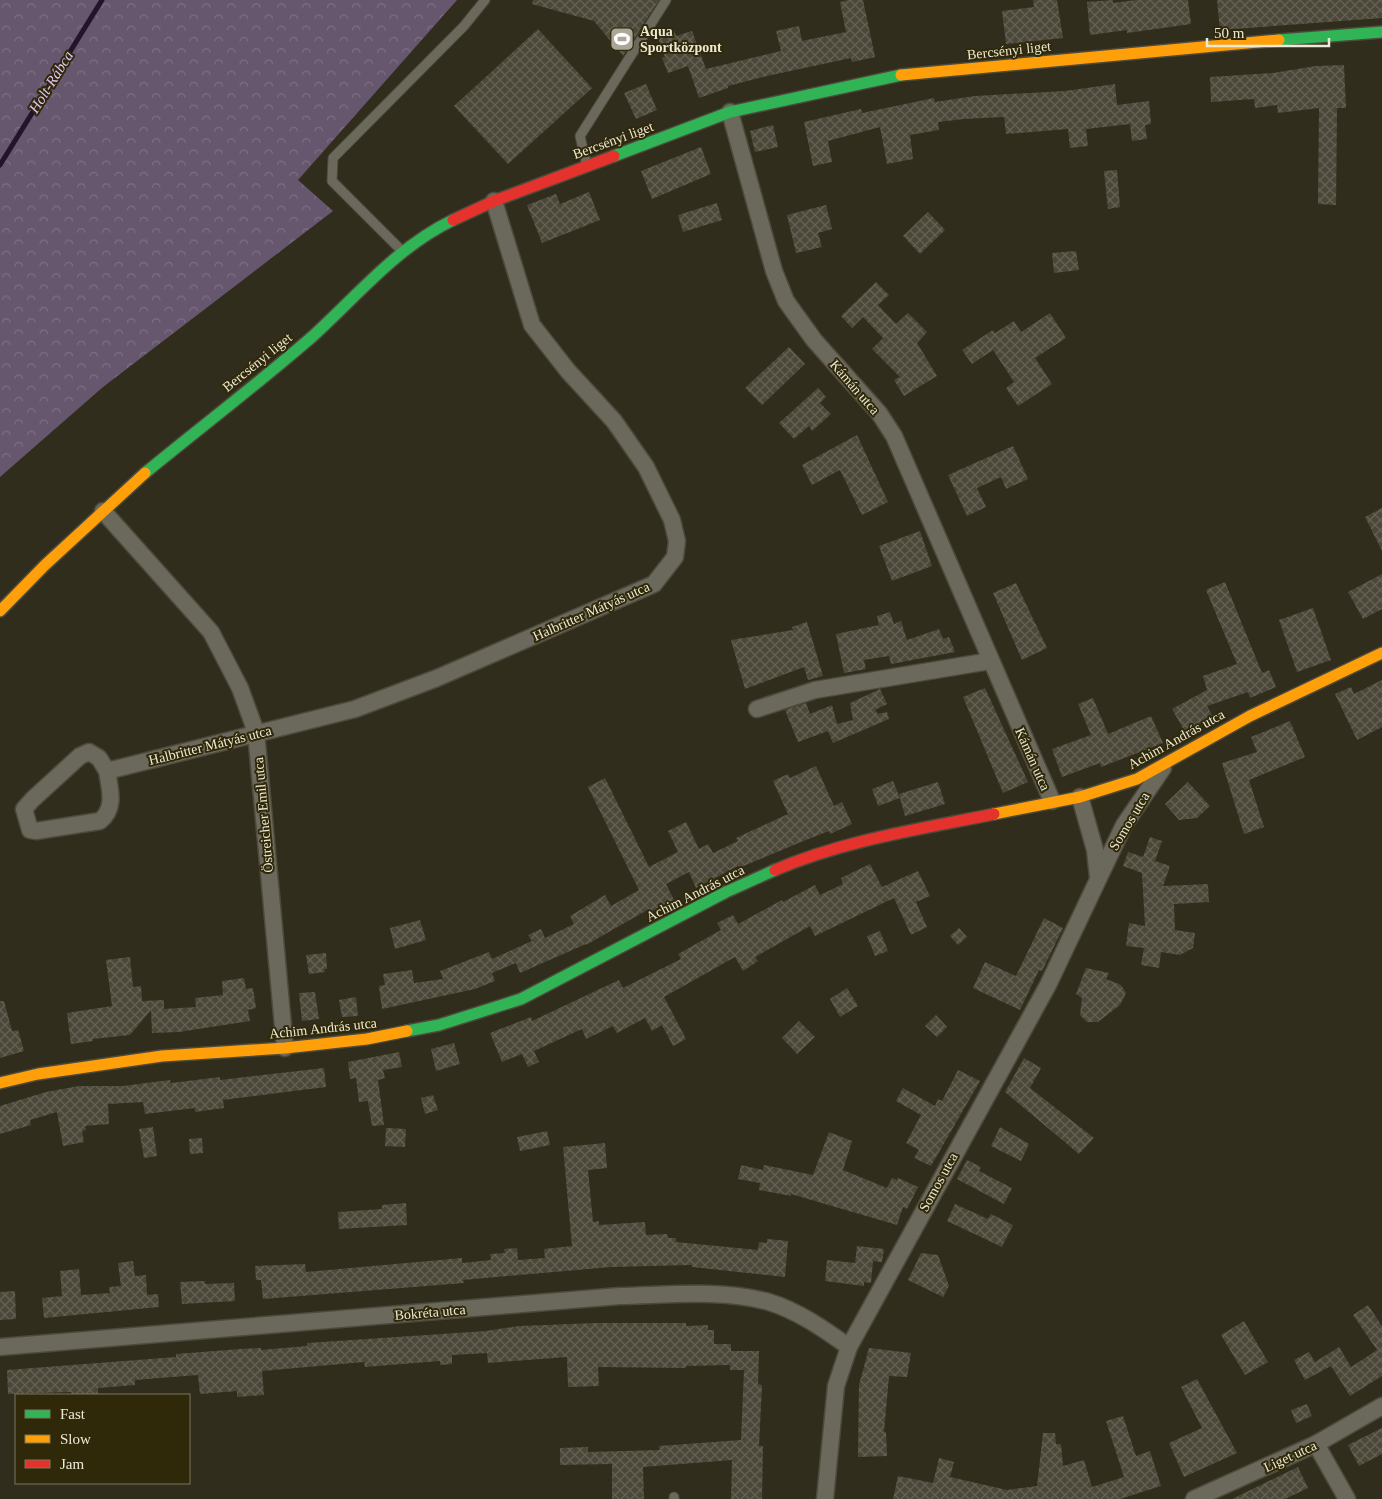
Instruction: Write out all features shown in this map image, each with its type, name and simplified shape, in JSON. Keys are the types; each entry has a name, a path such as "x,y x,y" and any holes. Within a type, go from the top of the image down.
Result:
{"street":[{"name":"Bercsényi liget","path":"0,611 45,565 133,483 312,336 402,251 430,231 494,201 730,112 902,75 1211,45 1382,32"},
{"name":"Kámán utca","path":"730,112 774,271 786,301 814,340 879,413 894,436 1052,801"},
{"name":"Halbritter Mátyás utca","path":"107,771 256,732 355,709 437,678 654,584 675,557 677,541 672,520 646,467 614,422 568,371 532,325 494,201"},
{"name":"Östreicher Emil utca","path":"103,511 211,632 240,688 256,732 286,1048"},
{"name":"Achim András utca","path":"0,1083 38,1074 162,1056 286,1048 367,1040 439,1025 521,999 726,892 799,860 864,840 1052,801 1080,797 1113,788 1164,766 1250,716 1382,652"},
{"path":"757,709 815,690 990,661"},
{"path":"89,752 99,758 107,771 112,803 107,816 100,821 36,831 30,830 24,809 80,756 89,752"},
{"name":"Somos utca","path":"825,1499 836,1386 849,1346 1048,985 1124,825 1164,766"},
{"name":"Somos utca","path":"1080,797 1095,850 1098,878"},
{"name":"Bokréta utca","path":"0,1347 620,1296 685,1294 743,1297 770,1303 820,1326 849,1346"},
{"name":"Liget utca","path":"1194,1499 1316,1444 1382,1406"},
{"path":"1316,1444 1347,1499"}],"lane":[{"path":"402,251 332,181 333,158 464,26 485,0"},
{"path":"587,166 580,136 666,0"}],"green space":[{"path":"0,0 457,0 298,180 333,211 103,387 0,477"}],"building":[{"name":"Aqua Sportközpont","path":"533,0 659,0 623,56 594,21 532,4"},
{"path":"863,0 875,57 852,62 851,58 767,76 728,86 728,88 699,98 688,66 668,73 662,58 665,57 657,36 674,30 676,36 692,31 706,69 781,51 776,31 799,26 802,41 846,32 840,2"},
{"path":"1033,0 1057,0 1063,38 1006,44 1002,11 1034,7"},
{"path":"1113,0 1113,3 1136,0 1188,0 1191,24 1127,33 1127,30 1090,35 1087,2"},
{"path":"1217,0 1382,0 1382,18 1220,30"},
{"path":"538,29 592,88 508,164 454,106"},
{"path":"1344,65 1346,108 1337,108 1336,205 1318,204 1319,108 1278,113 1277,105 1255,108 1254,99 1211,102 1210,77 1273,73 1316,66"},
{"path":"646,84 657,110 636,119 624,93"},
{"path":"1115,84 1117,105 1149,101 1151,124 1145,125 1147,139 1132,141 1130,124 1086,129 1088,146 1070,148 1068,129 1006,134 1004,117 964,119 938,122 939,130 910,135 913,159 887,164 880,127 828,141 832,162 813,166 804,122 861,109 862,113 934,98 935,102 975,96 1065,91"},
{"path":"773,125 778,147 755,152 750,131"},
{"path":"701,147 711,174 652,199 641,171"},
{"path":"1117,170 1120,207 1108,209 1104,171"},
{"path":"589,192 600,220 542,243 527,205 556,194 560,204"},
{"path":"717,203 722,220 683,232 678,215"},
{"path":"826,205 832,229 818,233 822,247 796,253 787,215"},
{"path":"928,212 945,230 920,254 903,236"},
{"path":"1076,251 1079,270 1054,273 1052,253"},
{"path":"876,282 889,295 878,305 896,324 908,313 927,332 917,343 937,376 904,396 894,380 900,377 872,349 883,338 863,317 852,328 841,316"},
{"path":"1050,313 1066,338 1035,358 1052,384 1018,406 1006,388 1014,382 993,350 972,364 962,350 993,330 995,333 1014,321 1021,332"},
{"path":"789,347 805,364 762,405 745,388"},
{"path":"818,388 826,397 820,403 831,414 812,431 809,426 794,439 779,423"},
{"path":"857,435 888,502 862,515 840,470 812,485 802,465"},
{"path":"1013,446 1028,479 1006,489 1001,477 977,488 986,507 967,516 948,475"},
{"path":"1382,508 1382,551 1365,517"},
{"path":"920,531 932,566 892,581 879,546"},
{"path":"1382,574 1382,609 1363,619 1348,592"},
{"path":"1225,582 1262,673 1269,670 1276,687 1250,698 1248,692 1207,706 1213,717 1185,732 1172,709 1207,690 1203,676 1237,664 1206,590"},
{"path":"1016,583 1047,648 1022,660 993,593"},
{"path":"1313,608 1331,660 1297,672 1279,620"},
{"path":"890,612 894,624 901,621 907,640 939,629 943,639 949,637 955,652 891,664 889,656 864,660 866,669 844,673 836,634 879,625 877,616"},
{"path":"807,622 823,676 808,680 804,667 745,689 731,640 793,630 792,627"},
{"path":"1382,680 1382,727 1357,740 1335,694 1351,687 1354,694"},
{"path":"985,688 1028,782 1003,793 963,697"},
{"path":"880,689 887,704 875,710 878,714 887,712 889,719 833,743 828,731 798,742 785,710 806,703 810,714 832,705 837,724 853,720 850,703"},
{"path":"1093,698 1108,734 1151,716 1163,743 1101,767 1100,763 1062,777 1052,749 1091,735 1078,704"},
{"path":"1290,721 1305,757 1249,780 1264,827 1244,834 1222,763 1257,752 1251,737"},
{"path":"816,766 834,806 842,802 852,824 830,834 829,831 739,868 738,866 696,888 689,872 666,884 674,900 650,912 649,909 586,945 520,973 516,963 492,973 495,981 475,989 382,1009 379,986 385,985 383,974 412,970 414,983 443,979 440,971 489,952 492,959 532,941 528,935 541,929 545,938 574,924 570,916 605,895 611,906 639,890 588,787 605,778 649,867 678,852 668,831 686,822 699,849 708,844 713,853 738,841 736,838 788,814 773,781 788,774 790,778"},
{"path":"893,781 900,798 878,806 872,789"},
{"path":"938,782 945,804 905,816 899,794"},
{"path":"1188,782 1210,806 1197,818 1179,820 1165,804"},
{"path":"1150,837 1162,841 1155,861 1170,866 1163,886 1208,884 1209,902 1174,904 1175,930 1195,933 1193,948 1180,955 1161,952 1159,968 1141,965 1144,948 1126,946 1129,923 1145,926 1142,873 1123,866 1128,852 1143,857"},
{"path":"870,864 882,887 918,871 930,896 916,902 927,927 911,935 894,898 815,936 810,926 755,957 758,961 743,971 735,957 664,997 686,1039 673,1046 662,1025 652,1031 645,1018 617,1033 613,1026 586,1039 582,1029 534,1051 539,1062 528,1067 522,1054 502,1062 490,1033 531,1017 532,1021 619,980 623,988 681,959 678,954 721,930 717,923 733,915 738,924 782,900 783,902 815,885 820,895 843,884 841,878"},
{"path":"1044,918 1063,928 1042,971 1039,970 1020,1010 973,988 985,962 1016,976"},
{"path":"420,920 426,940 395,949 390,928"},
{"path":"959,928 967,937 958,945 950,936"},
{"path":"880,931 888,951 875,956 867,936"},
{"path":"326,953 327,969 324,969 325,972 309,974 306,955"},
{"path":"130,957 133,987 141,986 142,1001 164,1000 164,1009 196,1007 195,998 223,995 222,981 244,978 246,989 253,988 256,1008 248,1010 250,1021 179,1032 152,1033 151,1010 130,1035 93,1039 93,1041 71,1044 67,1013 112,1006 106,960"},
{"path":"1086,968 1109,973 1106,979 1121,985 1126,993 1120,1005 1098,1022 1087,1022 1080,1015 1082,998 1076,994"},
{"path":"847,988 858,1006 840,1017 830,999"},
{"path":"315,992 319,1019 302,1021 299,993"},
{"path":"356,997 358,1016 342,1017 339,1000"},
{"path":"0,1001 4,1001 12,1031 18,1030 24,1051 0,1058"},
{"path":"936,1015 947,1027 937,1037 925,1026"},
{"path":"799,1021 815,1037 797,1054 782,1038"},
{"path":"454,1043 460,1064 436,1071 431,1049"},
{"path":"399,1052 402,1067 383,1070 385,1078 378,1080 384,1125 372,1126 368,1101 359,1102 356,1078 350,1079 348,1062"},
{"path":"1024,1058 1041,1068 1030,1088 1094,1138 1079,1154 1005,1092"},
{"path":"324,1068 326,1087 223,1100 224,1108 195,1112 195,1108 145,1114 143,1102 108,1104 109,1124 85,1126 86,1130 82,1131 84,1142 63,1146 57,1112 30,1120 31,1125 0,1134 0,1106 46,1092 79,1086 123,1086 170,1080 171,1083 220,1077 220,1080"},
{"path":"958,1070 980,1081 931,1166 914,1158 919,1150 906,1143 921,1115 896,1101 903,1088 935,1106 938,1099 942,1101"},
{"path":"433,1095 438,1110 425,1114 421,1098"},
{"path":"153,1127 157,1156 144,1158 139,1129"},
{"path":"1000,1127 1029,1144 1021,1161 991,1146"},
{"path":"386,1128 406,1129 405,1147 385,1146"},
{"path":"547,1131 550,1145 520,1151 517,1137"},
{"path":"829,1132 852,1141 843,1170 887,1188 892,1178 897,1180 898,1178 918,1187 907,1209 903,1207 897,1225 791,1194 791,1196 759,1190 760,1183 738,1179 741,1165 763,1170 764,1165 813,1175"},
{"path":"202,1138 203,1153 190,1154 189,1139"},
{"path":"605,1143 607,1168 588,1170 593,1222 599,1221 599,1225 645,1222 646,1235 667,1234 668,1238 676,1238 676,1242 758,1250 759,1242 767,1243 767,1239 788,1241 785,1277 692,1267 692,1265 611,1267 463,1280 464,1283 263,1299 261,1280 256,1280 255,1266 305,1264 306,1272 462,1258 462,1263 491,1260 490,1254 505,1253 504,1249 517,1248 518,1260 545,1258 544,1249 572,1246 563,1147"},
{"path":"967,1160 981,1167 979,1171 1012,1188 1004,1204 957,1179"},
{"path":"406,1203 407,1225 339,1229 338,1212 382,1209 382,1205"},
{"path":"955,1204 988,1219 991,1214 1013,1225 1002,1247 947,1221"},
{"path":"857,1246 884,1249 882,1262 873,1261 871,1283 864,1282 864,1286 825,1281 827,1260 855,1263"},
{"path":"921,1253 938,1255 949,1286 943,1297 908,1280"},
{"path":"133,1261 135,1276 146,1275 147,1295 158,1294 159,1307 44,1318 42,1298 62,1296 60,1271 79,1269 81,1295 110,1293 109,1287 121,1286 118,1263"},
{"path":"205,1281 205,1284 234,1283 235,1301 182,1304 180,1282"},
{"path":"15,1291 16,1319 0,1320 0,1292"},
{"path":"1368,1305 1382,1326 1382,1376 1350,1396 1331,1366 1305,1380 1294,1360 1309,1352 1315,1362 1339,1347 1351,1367 1377,1350 1353,1315"},
{"path":"1244,1321 1268,1362 1245,1375 1221,1335"},
{"path":"596,1323 686,1323 686,1326 708,1325 708,1330 714,1330 714,1344 731,1344 731,1351 759,1351 758,1384 762,1385 759,1446 763,1446 762,1499 731,1499 732,1460 643,1467 644,1499 612,1499 612,1464 560,1465 560,1448 588,1447 588,1452 660,1450 659,1446 741,1440 744,1370 730,1370 730,1365 686,1366 686,1368 598,1367 599,1386 568,1387 567,1357 488,1363 487,1353 452,1355 452,1364 440,1365 440,1361 365,1367 364,1362 262,1371 264,1395 237,1397 237,1391 200,1394 198,1375 135,1380 135,1385 98,1388 98,1394 72,1394 71,1392 8,1394 7,1370 176,1357 176,1354 307,1346 307,1343 486,1331 519,1326"},
{"path":"869,1348 911,1353 907,1377 889,1376 884,1432 886,1432 887,1456 858,1457 859,1385"},
{"path":"1197,1379 1237,1453 1184,1477 1169,1443 1202,1428 1181,1387"},
{"path":"1307,1404 1312,1416 1296,1423 1291,1410"},
{"path":"1123,1416 1136,1456 1150,1451 1161,1486 1120,1499 893,1499 898,1476 933,1483 939,1458 954,1462 950,1477 1007,1490 1037,1486 1043,1433 1055,1433 1056,1444 1061,1444 1063,1466 1084,1460 1092,1487 1124,1477 1106,1421"},
{"path":"1382,1428 1382,1454 1359,1466 1348,1445"},
{"path":"1298,1467 1308,1488 1285,1499 1232,1499"}],"waterway":[{"name":"Holt-Rábca","path":"0,165 102,0"}],"traffic: fast":[{"path":"1279,40 1382,32"},
{"path":"614,156 730,112 901,75"},
{"path":"145,473 313,336 396,258 433,231 453,220"},
{"path":"407,1031 439,1025 521,999 726,892 775,870"}],"traffic: slow":[{"path":"901,75 1279,40"},
{"path":"0,611 45,565 145,473"},
{"path":"994,814 1080,797 1137,779 1250,716 1382,653"},
{"path":"0,1083 38,1074 162,1056 285,1048 367,1039 407,1031"}],"traffic: jam":[{"path":"453,220 494,201 614,156"},
{"path":"775,870 856,843 994,814"}],"place":[{"name":"Aqua Sportközpont","path":"622,39"}]}
